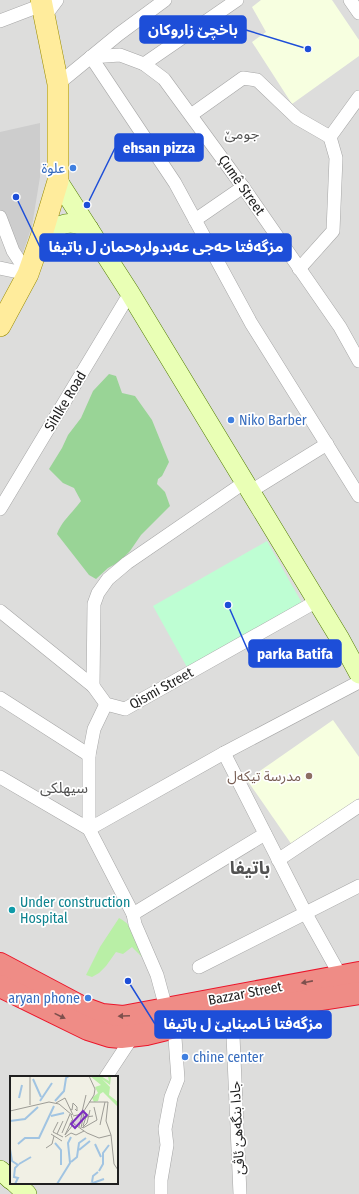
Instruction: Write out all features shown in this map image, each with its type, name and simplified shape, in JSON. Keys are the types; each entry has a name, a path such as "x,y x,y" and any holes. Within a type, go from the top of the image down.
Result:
{"highway":[{"name":"Bazzar Street","path":"2,974 88,1029 110,1036 133,1036 169,1018 349,974"},
{"name":"Bazzar Street","path":"2,974 83,1008 102,1014 123,1016 169,1018 232,1013 359,993"}],"main road":[{"path":"0,326 31,264 43,231 58,181 58,84 47,5"},
{"path":"58,181 130,293 317,601 359,674"},
{"path":"31,264 50,235 62,224 72,222 89,229"},
{"path":"18,1184 28,1194"}],"street":[{"path":"58,84 119,34 165,0"},
{"path":"144,64 237,0"},
{"path":"0,21 47,5"},
{"name":"Çumê Street","path":"92,57 120,55 144,64 164,79 243,187 340,327 359,361"},
{"path":"92,57 175,184 250,323 359,496"},
{"path":"191,115 243,78 257,80 297,118 330,137 336,158 333,232 299,269"},
{"path":"330,137 359,97"},
{"path":"194,220 243,187"},
{"path":"0,216 13,251 31,264"},
{"path":"0,268 31,264"},
{"name":"Sihlke Road","path":"0,510 130,293"},
{"path":"93,686 94,604 98,593 108,579 127,563 248,487 327,444"},
{"name":"Qismi Street","path":"106,704 125,709 317,601"},
{"path":"0,611 93,686 106,704 94,729 88,755 89,829 133,914 135,924 157,975 175,1038 178,1079 171,1097 165,1129 167,1145 161,1180 161,1194"},
{"path":"89,829 224,754 359,682"},
{"path":"0,698 88,755"},
{"path":"224,754 306,914 349,974"},
{"path":"0,777 89,829"},
{"path":"278,860 359,806"},
{"path":"133,914 265,834"},
{"path":"199,967 359,886"},
{"name":"جادا بنگەهێ ئاڤێ","path":"232,1013 240,1194"},
{"path":"107,1076 133,1036"}],"shaded area":[{"path":"0,0 359,0 359,1194 0,1194"},
{"path":"261,0 332,0 359,40 359,56 292,104 252,42 266,32 252,7"},
{"path":"40,123 40,177 32,226 22,255 0,216 0,132"},
{"path":"333,720 359,757 359,798 292,845 247,780"}],"green space":[{"path":"109,374 116,376 122,393 135,396 152,420 169,462 162,476 158,479 157,484 165,492 170,506 141,535 130,551 119,562 108,568 96,579 89,575 57,534 64,521 81,501 74,488 63,483 49,469 68,435 81,418 93,391"},
{"path":"267,541 302,603 188,669 153,606"},
{"path":"119,918 129,925 138,941 144,959 132,947 123,954 116,952 99,973 92,977 86,975 100,947"}],"place":[{"name":"باخچێ زاروکان","path":"308,49"},
{"name":"علوة","path":"73,168"},
{"name":"مزگەفتا حەجی عەبدولرەحمان ل باتیفا","path":"16,197"},
{"name":"ehsan pizza","path":"87,205"},
{"name":"Niko Barber","path":"231,420"},
{"name":"parka Batifa","path":"228,605"},
{"name":"مدرسة تيكه‌ل","path":"309,776"},
{"name":"Under construction Hospital","path":"12,910"},
{"name":"مزگەفتا ئـامینایێ ل باتیفا","path":"128,981"},
{"name":"aryan phone","path":"88,998"},
{"name":"chine center","path":"185,1057"}],"district":[{"name":"جومێ","path":"242,134"},
{"name":"سيهلكى","path":"64,788"},
{"name":"باتیفا","path":"250,868"}]}
